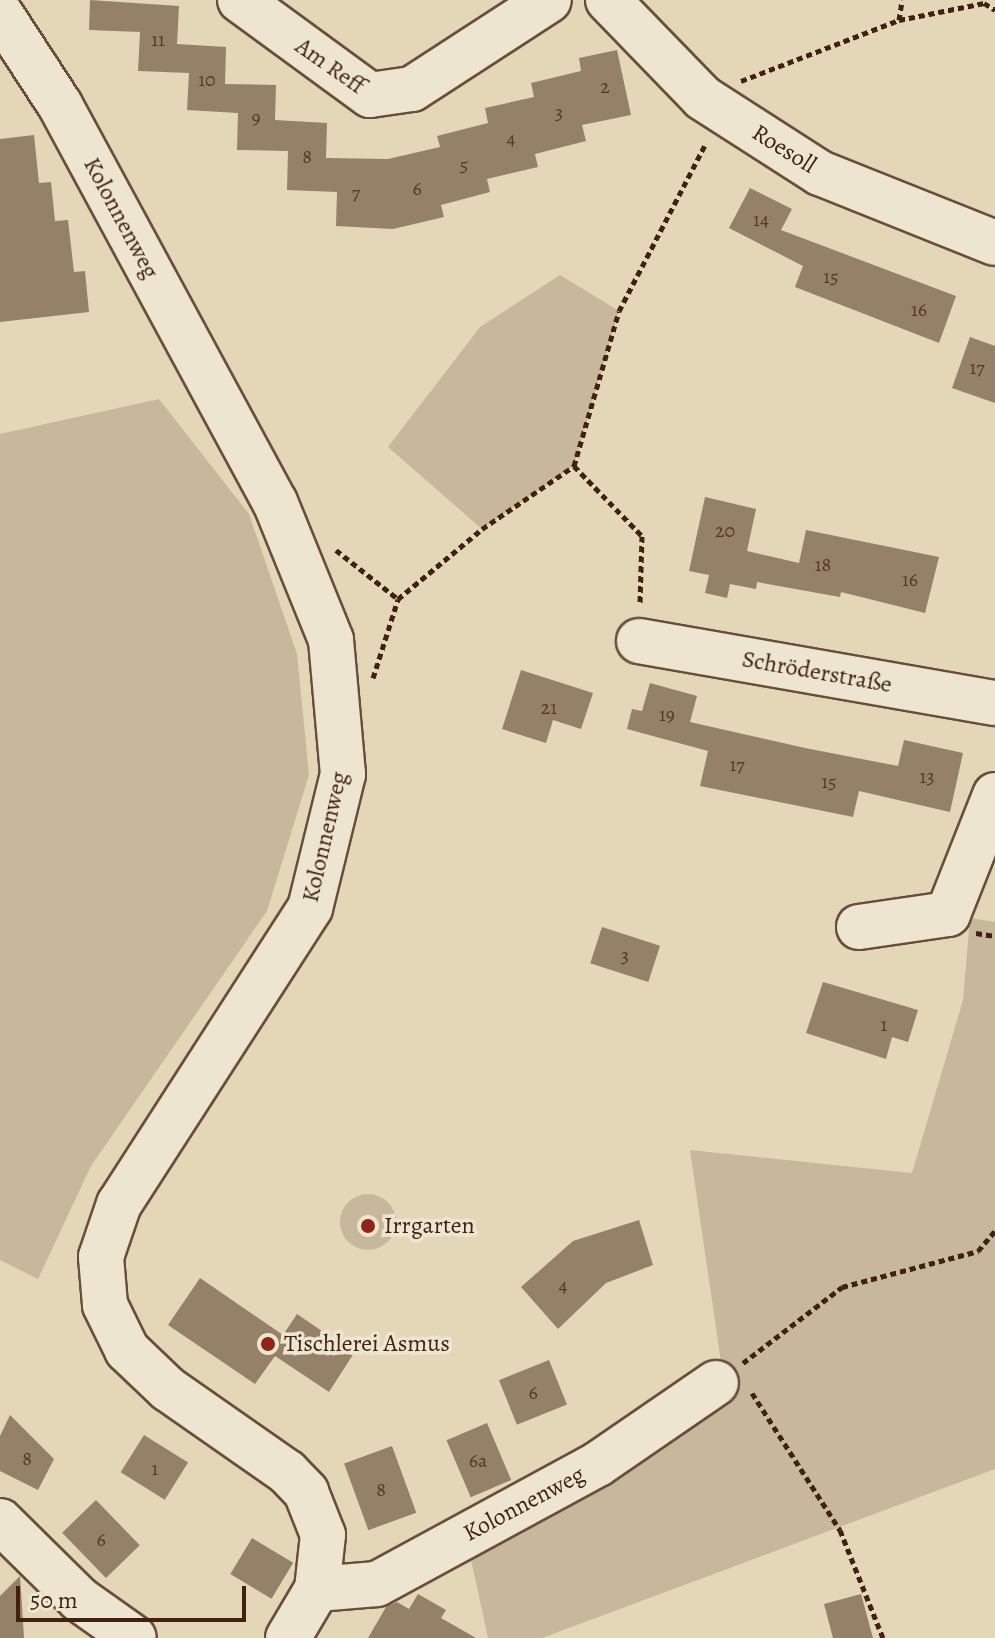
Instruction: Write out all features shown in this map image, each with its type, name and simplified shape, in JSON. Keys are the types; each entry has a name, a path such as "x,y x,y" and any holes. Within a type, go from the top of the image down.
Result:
{"street":[{"name":"Am Reff","path":"240,0 370,95 412,89 549,0"},
{"name":"Roesoll","path":"608,0 713,104 820,173 995,243"},
{"name":"Kolonnenweg","path":"0,13 60,105 275,502 331,640 343,774 310,908 119,1204 101,1257 105,1305 127,1350 168,1389 287,1472 306,1492 323,1535 317,1589 288,1638"},
{"name":"Schröderstraße","path":"639,641 995,703"},
{"path":"859,927 948,914 995,795"},
{"name":"Kolonnenweg","path":"317,1589 377,1584 598,1464 732,1385"},
{"path":"0,1521 79,1599 134,1638"}],"path":[{"path":"899,20 902,0"},
{"path":"324,541 398,599 482,529 574,466 619,311 713,104 807,51 899,20 984,3 995,10"},
{"path":"574,466 642,536 639,641"},
{"path":"883,1638 840,1530 732,1385 842,1287 978,1251 995,1231"}],"shaded area":[{"path":"560,275 619,311 574,466 482,529 388,447 480,327"},
{"path":"159,399 249,514 297,654 309,775 267,911 91,1166 38,1279 0,1260 0,434"},
{"path":"970,918 995,922 995,1469 542,1638 488,1638 470,1555 672,1441 725,1390 690,1150 912,1173 963,1000"},
{"name":"Irrgarten","path":"368,1194 388,1202 396,1222 388,1242 368,1250 348,1242 340,1222 348,1202"}],"building":[{"path":"90,0 179,6 177,44 226,47 225,84 276,85 275,120 327,123 326,158 388,159 440,147 437,136 488,123 485,108 534,97 531,83 581,71 579,58 617,50 631,115 582,125 586,141 535,154 538,167 487,179 490,192 441,205 444,217 393,229 336,226 337,192 287,190 288,151 237,150 238,113 187,110 189,73 138,71 140,32 89,30"},
{"path":"34,135 39,183 51,182 55,221 68,220 74,272 85,271 89,312 0,322 0,139"},
{"path":"750,188 792,209 781,230 956,296 939,343 795,287 803,266 729,228"},
{"path":"970,337 995,346 995,403 952,388"},
{"path":"705,497 756,509 747,551 799,563 806,530 939,557 925,613 841,592 840,597 757,582 756,589 730,584 727,598 705,593 709,575 689,571"},
{"path":"521,670 593,693 581,729 553,720 546,743 502,729"},
{"path":"650,683 697,696 690,722 805,748 898,766 904,740 963,753 950,812 859,791 853,817 700,786 708,751 627,729 632,709 642,711"},
{"path":"602,927 660,946 648,982 590,963"},
{"path":"823,982 918,1010 908,1042 892,1037 886,1059 806,1033"},
{"path":"639,1220 653,1265 606,1283 558,1329 521,1287 573,1241"},
{"name":"Tischlerei Asmus","path":"200,1278 283,1335 297,1314 354,1353 329,1392 275,1356 255,1384 168,1325"},
{"path":"549,1360 567,1405 517,1425 499,1380"},
{"path":"10,1415 54,1459 38,1490 0,1471 0,1436"},
{"path":"487,1423 511,1480 471,1497 446,1440"},
{"path":"144,1435 188,1463 165,1500 121,1472"},
{"path":"392,1446 416,1513 368,1530 344,1463"},
{"path":"96,1500 140,1545 106,1578 62,1533"},
{"path":"252,1538 293,1563 272,1599 230,1574"},
{"path":"20,1576 24,1638 0,1638 0,1596"},
{"path":"418,1594 446,1610 441,1618 476,1638 368,1638 386,1607 397,1602 409,1609"},
{"path":"861,1594 873,1638 833,1638 824,1604"}],"place":[{"name":"Irrgarten","path":"368,1226"},
{"name":"Tischlerei Asmus","path":"268,1344"}]}
